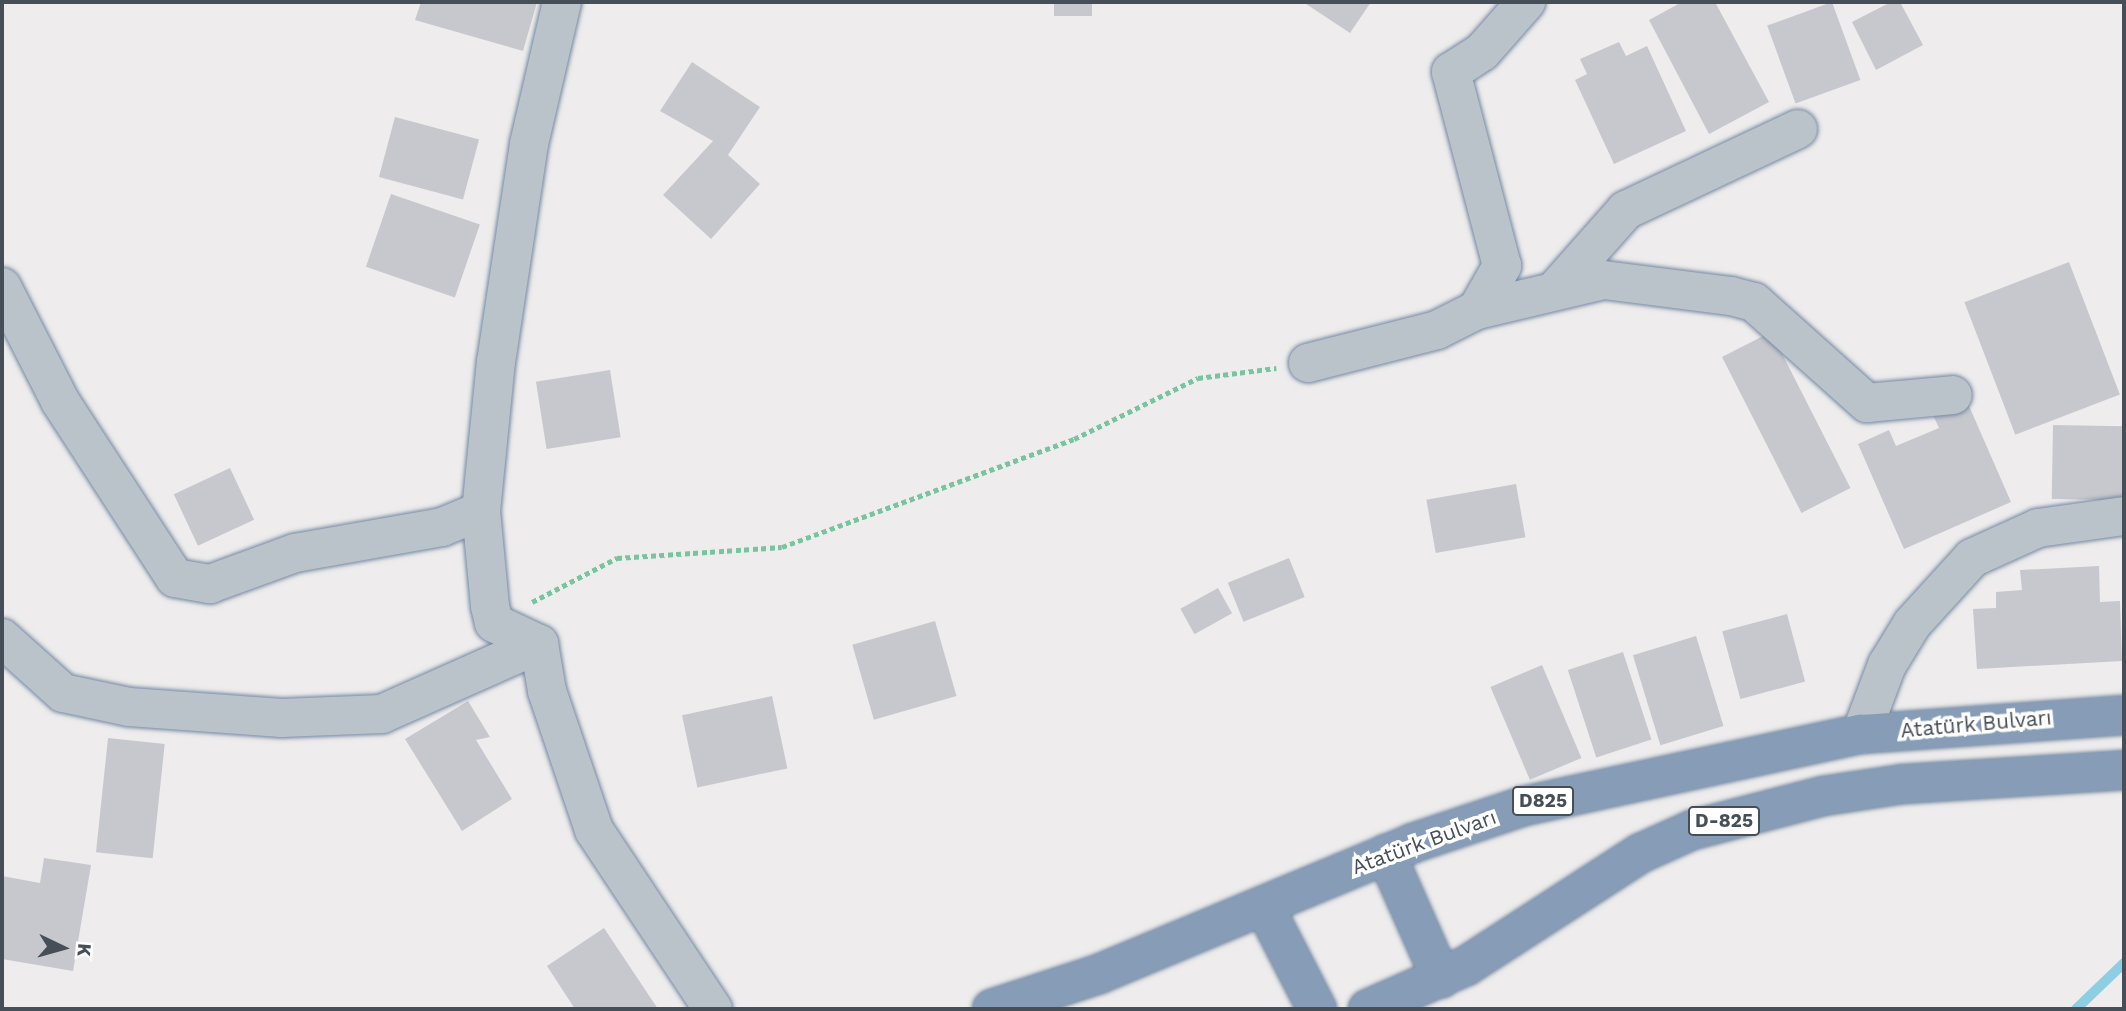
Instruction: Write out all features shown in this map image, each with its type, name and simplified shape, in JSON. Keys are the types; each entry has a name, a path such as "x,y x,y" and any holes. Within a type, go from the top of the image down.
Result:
{"highway":[{"name":"Atatürk Bulvarı","path":"992,1009 1099,974 1386,854 1524,806 1861,734 2124,715"},
{"name":"D-825","path":"1368,1009 1441,978 1641,853 1692,830 1823,796 1903,784 2124,770"},
{"path":"1386,854 1441,978"},
{"path":"1264,906 1317,1009"}],"street":[{"path":"539,644 494,623 481,511 496,361 529,144 562,2"},
{"path":"1477,310 1503,266 1451,72 1482,52 1526,2"},
{"path":"1555,290 1626,210 1798,129"},
{"path":"1308,363 1437,330 1477,310 1604,280 1754,302 1867,403 1953,395"},
{"path":"2,287 60,401 175,578 210,584 295,553 442,527 481,511"},
{"path":"1861,734 1887,665 1912,624 1972,558 2038,528 2124,516"},
{"path":"2,638 63,693 129,707 282,718 382,715 539,644"},
{"path":"539,644 547,691 594,830 713,1009"}],"path":[{"path":"494,623 617,558 782,547 1074,439 1198,378 1308,363"}],"building":[{"path":"421,2 537,2 523,51 415,20"},
{"path":"1054,2 1092,2 1092,16 1054,16"},
{"path":"1303,2 1371,2 1350,33"},
{"path":"1682,2 1715,2 1769,102 1709,134 1649,20"},
{"path":"1832,2 1860,80 1796,104 1767,26"},
{"path":"1891,2 1900,2 1923,45 1876,70 1852,22"},
{"path":"1619,42 1626,56 1647,46 1686,131 1614,164 1575,80 1587,74 1580,59"},
{"path":"692,62 760,107 728,155 760,184 711,239 663,195 713,141 660,111"},
{"path":"395,117 479,140 463,199 379,177"},
{"path":"391,194 480,225 455,297 366,267"},
{"path":"2069,262 2120,395 2015,435 1964,302"},
{"path":"1771,332 1850,488 1801,513 1722,357"},
{"path":"610,370 621,437 547,449 536,382"},
{"path":"1966,399 2011,502 1904,549 1858,444 1889,430 1896,446 1939,428 1932,413"},
{"path":"2053,425 2124,426 2123,500 2052,499"},
{"path":"230,468 254,520 198,546 174,494"},
{"path":"1516,484 1525,537 1436,553 1426,500"},
{"path":"1289,558 1305,597 1244,622 1228,583"},
{"path":"2099,566 2100,602 2120,601 2122,661 1977,669 1973,609 1996,608 1996,592 2022,590 2020,570"},
{"path":"1218,588 1232,613 1194,634 1180,609"},
{"path":"1787,614 1805,682 1740,699 1722,631"},
{"path":"935,621 956,696 874,720 852,645"},
{"path":"1696,636 1723,726 1660,745 1633,655"},
{"path":"1623,652 1651,739 1596,757 1568,670"},
{"path":"1542,665 1581,758 1530,780 1490,687"},
{"path":"772,696 787,768 697,788 682,715"},
{"path":"468,701 490,737 476,740 512,799 462,831 405,739"},
{"path":"108,738 165,744 153,858 96,852"},
{"path":"44,858 91,865 73,971 2,959 2,876 40,883"},
{"path":"604,928 658,1009 575,1009 547,966"}],"waterway":[{"path":"2076,1009 2124,963"}]}
